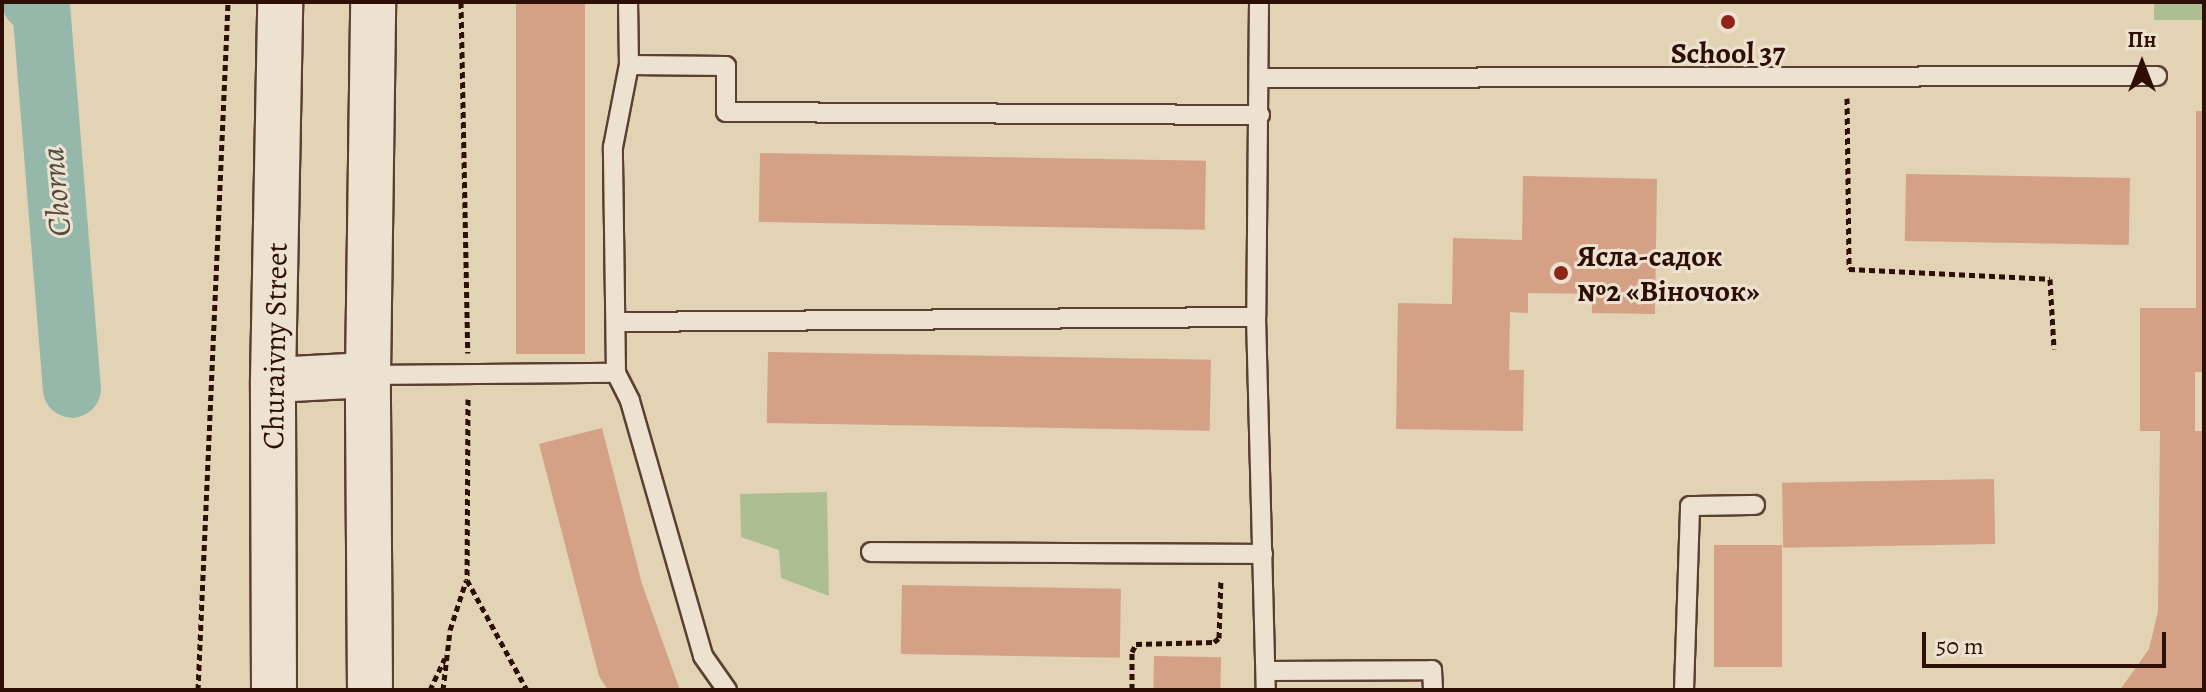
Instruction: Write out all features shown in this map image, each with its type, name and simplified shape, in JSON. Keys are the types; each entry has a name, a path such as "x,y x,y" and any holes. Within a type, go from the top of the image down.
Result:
{"street":[{"name":"Churaivny Street","path":"274,690 273,380 280,2"},
{"path":"370,690 368,375 373,2"},
{"path":"273,380 368,375"}],"lane":[{"path":"628,2 629,65 613,147 616,373 630,401 703,656 727,690"},
{"path":"1259,2 1256,317 1266,681 1432,670 1433,690"},
{"path":"629,65 726,66 726,112 1260,115"},
{"path":"1259,78 2157,76"},
{"path":"616,322 1256,317"},
{"path":"368,375 616,373"},
{"path":"1684,690 1690,506 1755,505"},
{"path":"871,552 1263,554"}],"path":[{"path":"198,690 228,2"},
{"path":"1847,77 1849,269 2050,279 2054,349"},
{"path":"1132,690 1132,652 1136,644 1214,642 1220,637 1221,554"},
{"path":"443,690 450,630 467,580"},
{"path":"430,690 448,653"}],"green space":[{"path":"2154,2 2204,2 2204,20 2154,20"},
{"path":"827,492 829,596 781,578 779,550 741,537 740,494"}],"building":[{"path":"516,2 585,2 585,354 516,354"},
{"path":"2196,111 2204,111 2204,372 2195,372 2195,431 2204,431 2204,690 2120,690 2149,649 2158,611 2160,431 2140,431 2140,308 2196,308"},
{"path":"760,153 1206,161 1205,230 759,222"},
{"path":"1906,174 2130,178 2129,245 1905,241"},
{"path":"1523,176 1657,179 1655,314 1592,313 1592,294 1528,293 1528,313 1510,312 1509,370 1524,370 1523,431 1396,429 1398,303 1452,304 1453,238 1522,240"},
{"path":"768,352 1211,360 1210,431 767,423"},
{"path":"602,428 642,584 680,690 608,690 599,676 539,444"},
{"path":"1994,479 1995,544 1783,548 1782,483"},
{"path":"1714,545 1782,545 1782,667 1714,667"},
{"path":"902,585 1121,589 1120,658 901,654"},
{"path":"1154,656 1221,657 1220,690 1153,690"}],"waterway":[{"name":"Chorna","path":"31,2 41,5 72,389"}],"place":[{"name":"School 37","path":"1728,22"},
{"name":"Ясла-садок №2 «Віночок»","path":"1561,273"}]}
